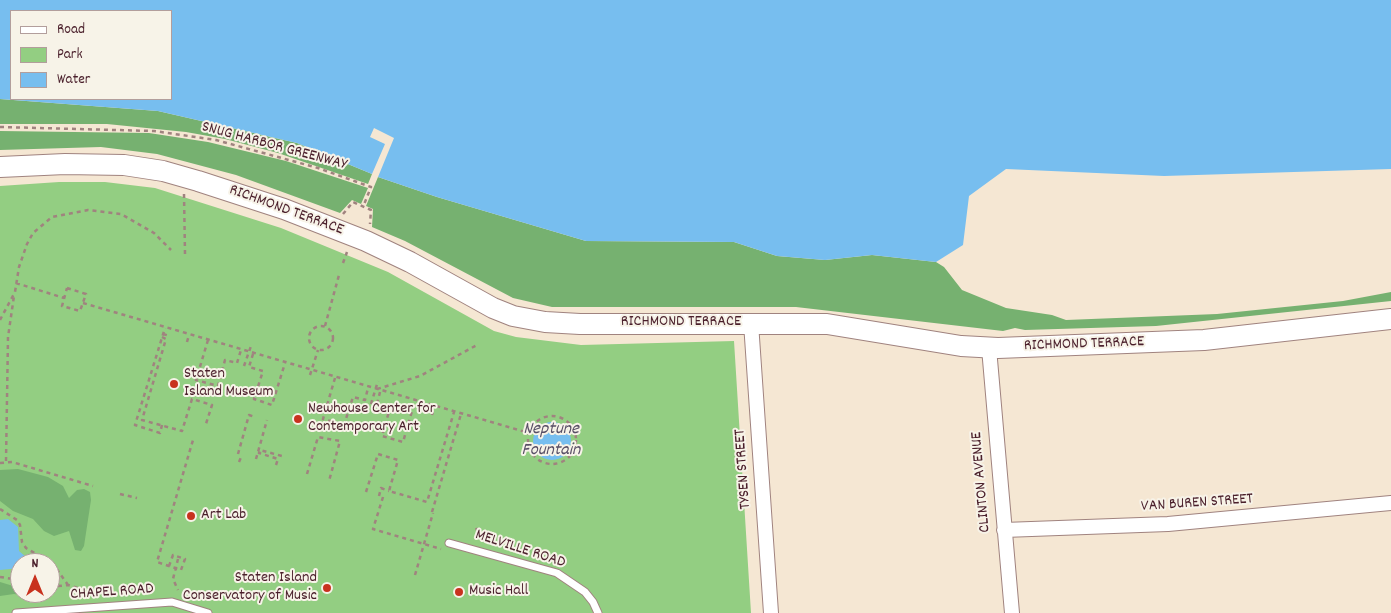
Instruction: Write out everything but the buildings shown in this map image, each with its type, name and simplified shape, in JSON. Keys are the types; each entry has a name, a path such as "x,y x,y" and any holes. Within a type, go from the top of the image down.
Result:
{"main road":[{"name":"RICHMOND TERRACE","path":"0,167 72,164 124,165 198,181 292,212 380,247 493,308 524,319 580,324 751,323 839,325 953,344 989,348 1112,345 1204,340 1391,319"}],"street":[{"name":"TYSEN STREET","path":"751,323 771,613"},
{"name":"CLINTON AVENUE","path":"989,348 1012,613"},
{"name":"VAN BUREN STREET","path":"1004,530 1168,524 1391,503"}],"lane":[{"name":"MELVILLE ROAD","path":"449,543 557,573 585,592 593,602 598,613"},
{"name":"CHAPEL ROAD","path":"16,613 83,611 172,602 208,613"}],"path":[{"name":"SNUG HARBOR GREENWAY","path":"0,127 154,131 216,140 318,168 370,187 363,207"},
{"path":"184,194 185,254"},
{"path":"342,216 353,202 371,210 369,227"},
{"path":"6,462 8,337 22,256 33,233 52,217 67,213 88,210 121,214 154,233 171,250"},
{"path":"343,263 347,250"},
{"path":"325,326 339,275"},
{"path":"16,283 64,298"},
{"path":"67,288 86,294 80,311 62,306 64,298 67,288"},
{"path":"0,320 15,292"},
{"path":"83,303 529,434"},
{"path":"318,350 329,348 333,341 333,334 325,326"},
{"path":"318,350 310,342 310,334 314,328 325,326"},
{"path":"162,425 160,433 135,426 165,328"},
{"path":"187,342 189,335"},
{"path":"163,336 170,336"},
{"path":"163,336 166,339 161,363 142,420 182,432 192,399 212,405 205,428"},
{"path":"208,340 196,380 218,386 225,360 237,363 241,350"},
{"path":"375,390 420,376 478,345"},
{"path":"244,366 251,346"},
{"path":"310,375 318,350"},
{"path":"253,354 249,366 263,370 254,399 272,404 284,363"},
{"path":"155,361 161,363"},
{"path":"335,378 323,419 344,426 353,397 365,400 368,388"},
{"path":"371,404 378,381"},
{"path":"380,391 377,404 390,408 382,436 402,442 415,401"},
{"path":"432,414 434,406"},
{"path":"378,496 381,488 427,502 454,412"},
{"path":"415,575 461,414"},
{"path":"239,462 249,415 256,417"},
{"path":"553,416 560,418 567,422 575,435 574,450 563,461 556,464 540,461 530,450 529,434 538,421 553,416"},
{"path":"256,459 267,420"},
{"path":"307,474 318,437 340,441 329,481"},
{"path":"169,566 173,555 185,559 182,570 175,568 169,566 157,562 193,440"},
{"path":"276,465 278,459 259,454 260,450 282,456"},
{"path":"366,492 378,454 398,460 389,491"},
{"path":"440,460 447,462"},
{"path":"0,463 6,462 93,486"},
{"path":"364,478 370,480"},
{"path":"120,494 137,498"},
{"path":"383,497 373,529 442,549"},
{"path":"0,509 17,520 20,525 22,542 26,548 53,564 68,585"},
{"path":"178,557 173,579 178,590"},
{"path":"60,585 68,585 88,591"}],"green space":[{"path":"0,99 158,111 297,143 372,174 368,184 278,153 225,139 186,132 107,124 0,124"},
{"path":"0,131 149,133 208,142 286,161 368,188 361,204 352,200 340,213 236,175 157,154 101,147 0,150"},
{"path":"378,177 437,197 586,241 734,242 777,256 825,260 872,255 936,262 944,267 962,290 1006,308 1052,315 1066,320 1217,314 1343,301 1391,292 1391,301 1156,326 1025,330 1015,328 1003,331 796,307 552,307 513,298 405,241 372,227 373,209 366,206"},
{"path":"59,182 105,182 155,188 281,228 388,272 494,331 516,337 581,345 734,341 751,613 0,613 0,186"},
{"path":"18,469 48,477 63,486 69,498 77,490 84,489 90,492 91,500 84,546 81,551 75,550 69,531 54,536 44,531 33,519 13,511 0,501 0,470"},
{"path":"0,582 10,585 10,595 0,596"}],"water":[{"path":"0,0 1391,0 1391,169 1164,176 1006,169 969,196 963,245 936,262 872,255 825,260 777,256 734,242 586,241 437,197 378,177 394,138 374,128 370,137 385,144 372,174 297,143 158,111 13,100 172,100 172,10 10,10 10,100 0,99"},
{"name":"Neptune Fountain","path":"552,422 566,427 571,441 566,455 552,460 538,455 533,441 538,427"},
{"path":"8,519 18,527 19,551 21,553 10,553 10,569 0,570 0,520"}],"place":[{"name":"Staten Island Museum","path":"174,384"},
{"name":"Newhouse Center for Contemporary Art","path":"298,419"},
{"name":"Art Lab","path":"191,516"},
{"name":"Staten Island Conservatory of Music","path":"327,588"},
{"name":"Music Hall","path":"459,592"}]}
